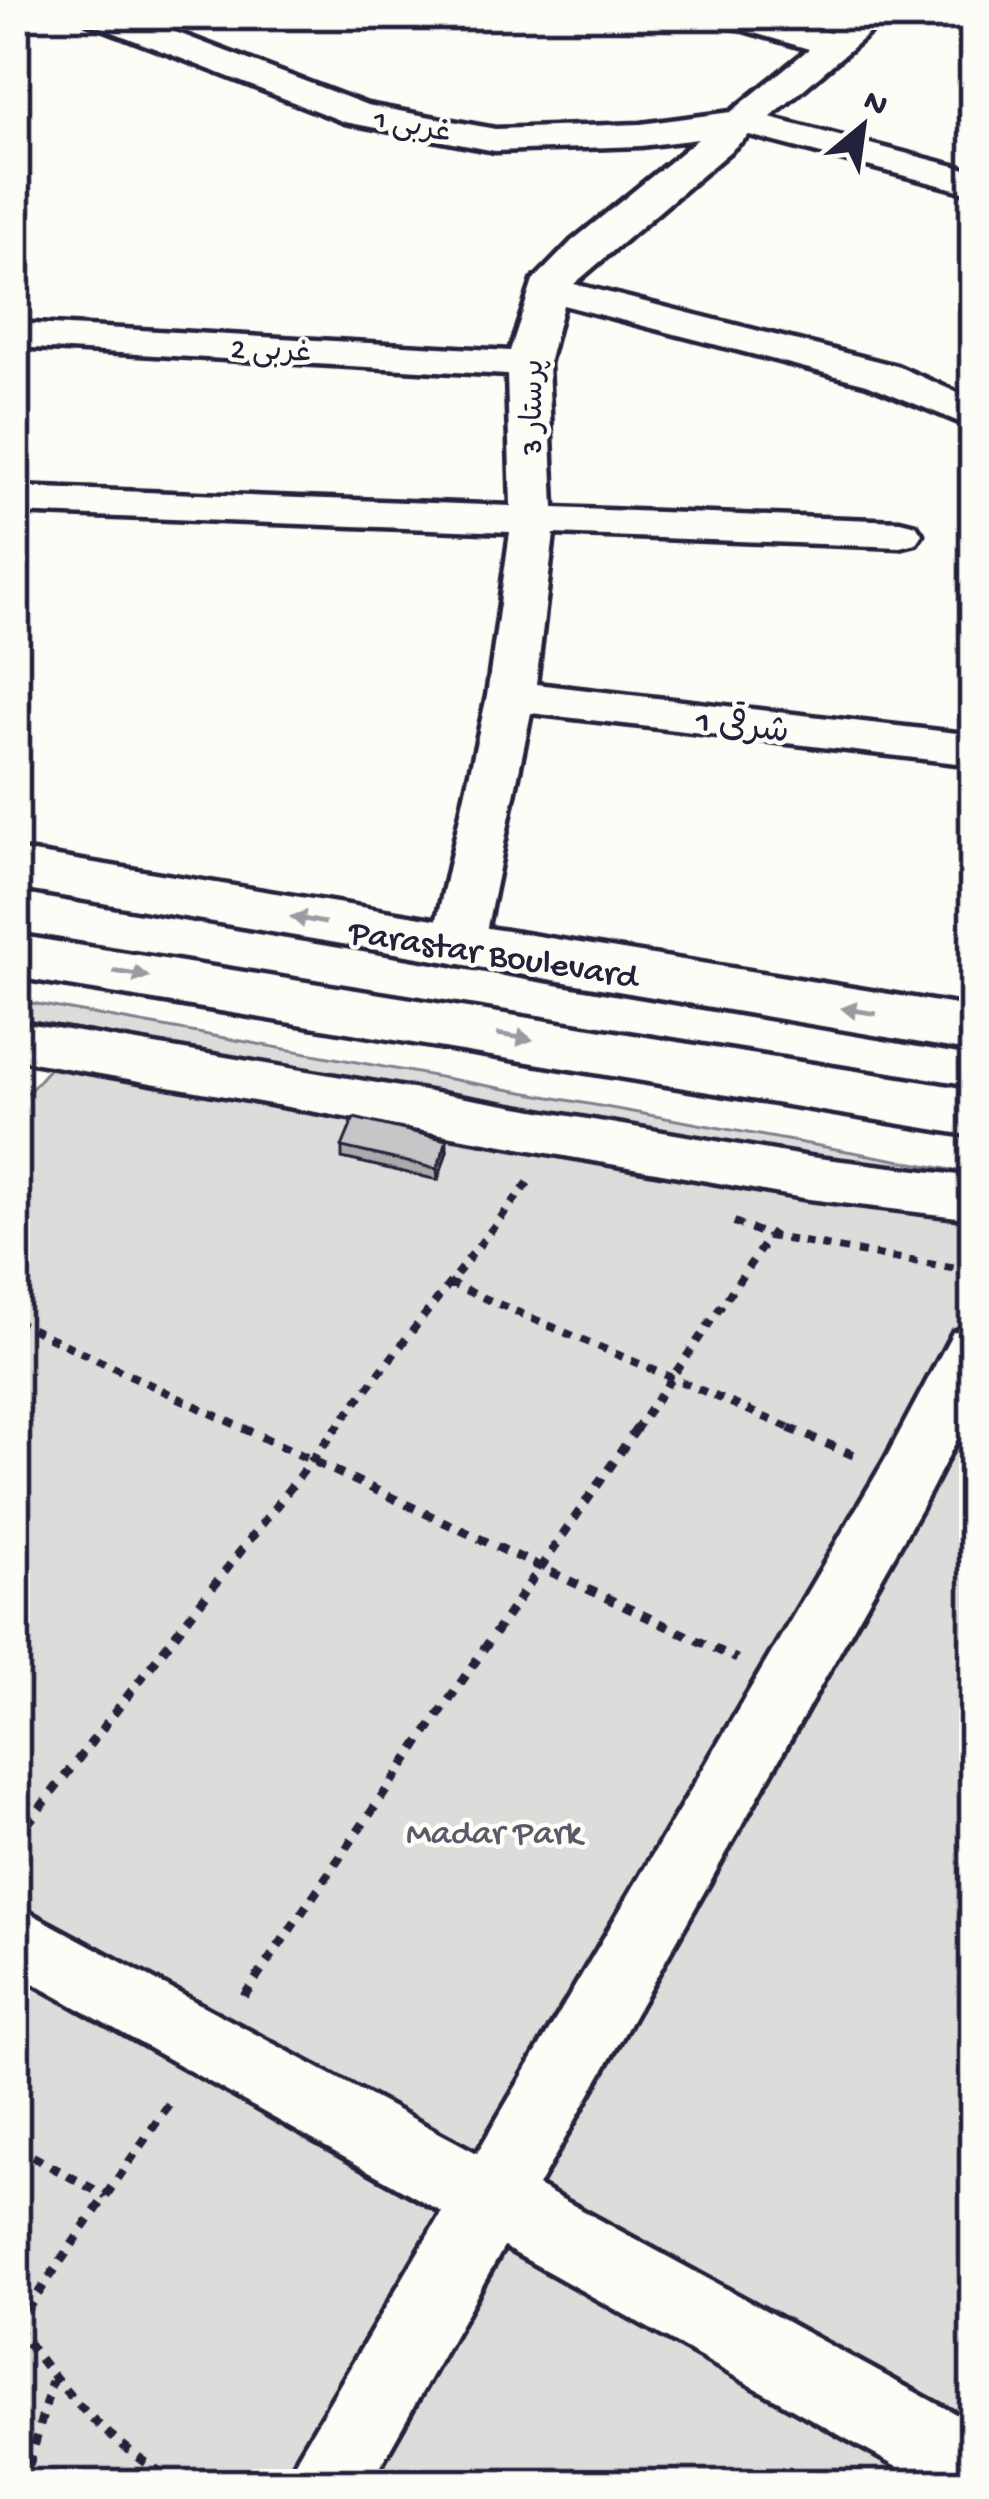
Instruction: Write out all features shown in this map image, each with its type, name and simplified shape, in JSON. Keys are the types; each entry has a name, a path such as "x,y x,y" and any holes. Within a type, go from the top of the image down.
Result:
{"street":[{"name":"غربی 1","path":"99,15 358,114 495,140 641,135 743,122"},
{"path":"728,15 838,46"},
{"name":"پرستار 3","path":"457,946 512,696 532,522 527,364 547,289 586,249 874,15"},
{"path":"743,122 974,183"},
{"path":"547,289 882,375 974,415"},
{"name":"غربی 2","path":"15,335 527,364"},
{"path":"15,500 900,533"},
{"name":"شرقی 1","path":"512,696 974,750"},
{"path":"43,874 24,957 974,1112"},
{"name":"Parastar Boulevard","path":"43,874 974,1030"},
{"path":"32,1043 809,1178 974,1198"},
{"path":"326,2484 907,1477 974,1348"},
{"path":"15,1937 974,2467"}],"path":[{"path":"15,1840 564,1135"},
{"path":"181,2484 124,2451 52,2381 15,2326 809,1178"},
{"path":"448,1283 907,1477"},
{"path":"15,1322 788,1683"},
{"path":"15,2147 106,2196"},
{"path":"24,2484 52,2381"}],"green space":[{"name":"Madar Park","path":"15,1000 974,1174 974,2484 15,2484 15,1107 84,1030 15,1018"}],"building":[{"path":"354,1118 447,1140 437,1169 342,1147"}]}
